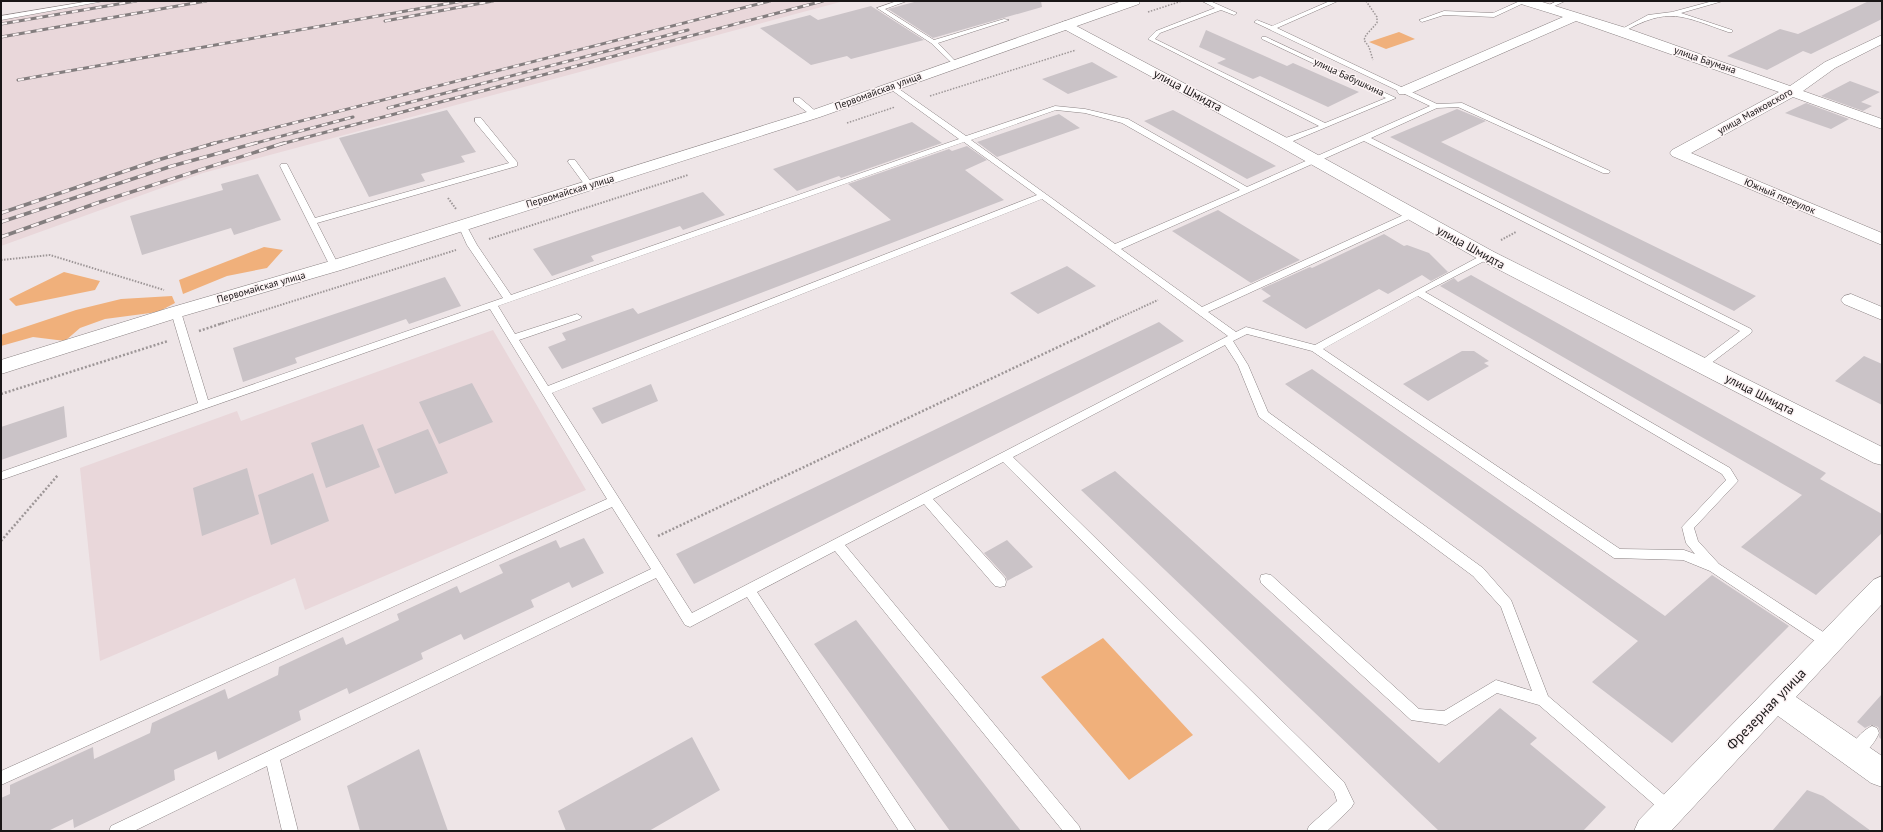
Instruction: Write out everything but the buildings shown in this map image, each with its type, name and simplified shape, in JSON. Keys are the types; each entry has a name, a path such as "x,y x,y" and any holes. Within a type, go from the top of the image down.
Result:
{"street":[{"name":"Первомайская улица","path":"1,367 176,312 334,266 815,114 1134,1"},
{"name":"улица Баумана","path":"1525,1 1621,30 1882,124"},
{"name":"улица Бабушкина","path":"1404,91 1574,17"},
{"name":"улица Шмидта","path":"1067,25 1316,159 1483,254 1882,457"},
{"name":"улица Маяковского","path":"1678,153 1793,91 1830,65 1881,38"},
{"name":"Южный переулок","path":"1678,153 1882,240"},
{"path":"1851,300 1882,314"},
{"name":"Фрезерная улица","path":"1651,831 1882,587"},
{"path":"1776,699 1863,743 1882,773"}],"lane":[{"path":"1,18 101,1"},
{"path":"904,1 880,8 933,42 955,64"},
{"path":"1205,1 1234,13"},
{"path":"1272,28 1335,1"},
{"path":"1422,20 1444,13 1494,15 1525,1"},
{"path":"1546,8 1562,1"},
{"path":"1621,30 1647,18 1660,14 1674,13 1720,1"},
{"path":"1221,8 1158,32 1150,39 1326,126"},
{"path":"1674,13 1730,31"},
{"path":"933,42 1006,20"},
{"path":"1257,22 1436,106"},
{"name":"улица Бабушкина","path":"1264,38 1392,98 1326,126 1283,142"},
{"path":"892,86 1201,311 1231,338 1263,414 1472,567 1483,577 1506,604 1543,700"},
{"path":"797,100 815,114"},
{"path":"1115,248 1436,106 1459,105 1606,171"},
{"path":"1,476 509,300 1055,108 1085,111 1125,121 1247,190"},
{"path":"312,222 514,164 478,120"},
{"path":"1365,138 1747,331 1702,365"},
{"path":"572,162 590,186"},
{"path":"284,166 334,266"},
{"path":"546,391 1043,196"},
{"path":"1201,311 1413,214"},
{"path":"462,225 472,245 509,300"},
{"path":"1316,349 1483,254"},
{"path":"1418,292 1726,471 1732,481 1688,527 1692,543 1715,568"},
{"path":"492,305 690,621 1246,330 1316,349 1618,554 1684,555 1715,568 1829,643"},
{"path":"176,312 204,405"},
{"path":"513,338 577,317"},
{"path":"1004,456 1339,787 1346,803 1315,831"},
{"path":"925,498 1000,582"},
{"path":"1,778 615,501"},
{"path":"836,544 1073,831"},
{"path":"117,831 658,571"},
{"path":"1266,579 1416,714 1446,718 1496,686 1543,700 1670,810"},
{"path":"749,590 908,831"},
{"path":"272,757 290,831"}],"path":[{"path":"1361,71 1372,63 1373,57 1364,40 1366,35 1377,23 1377,17 1366,1"},
{"path":"1483,254 1534,223"},
{"path":"1,260 50,255 164,290"},
{"path":"641,543 1175,292"},
{"path":"1,541 80,449"}],"shaded area":[{"path":"110,1 844,1 203,173 1,246 1,20"},
{"path":"1399,32 1415,39 1386,49 1369,42"},
{"path":"264,247 283,250 267,268 227,276 183,294 179,280"},
{"path":"64,272 100,281 95,290 16,306 9,299"},
{"path":"172,296 175,303 158,312 105,319 80,328 65,341 33,337 1,346 1,335 76,310 121,299"},
{"path":"493,330 586,490 305,610 295,578 100,661 80,468 237,411 241,421"},
{"path":"1103,638 1193,735 1129,780 1041,677"}],"railway":[{"path":"1,24 136,1"},
{"path":"1,37 206,1"},
{"path":"18,80 462,1"},
{"path":"385,21 493,1"},
{"path":"211,144 770,1"},
{"path":"281,144 823,1"},
{"path":"388,108 688,30"},
{"path":"252,144 353,117"},
{"path":"1,213 158,160 215,143"},
{"path":"1,222 172,166 256,143"},
{"path":"1,237 100,202 284,143"}]}
